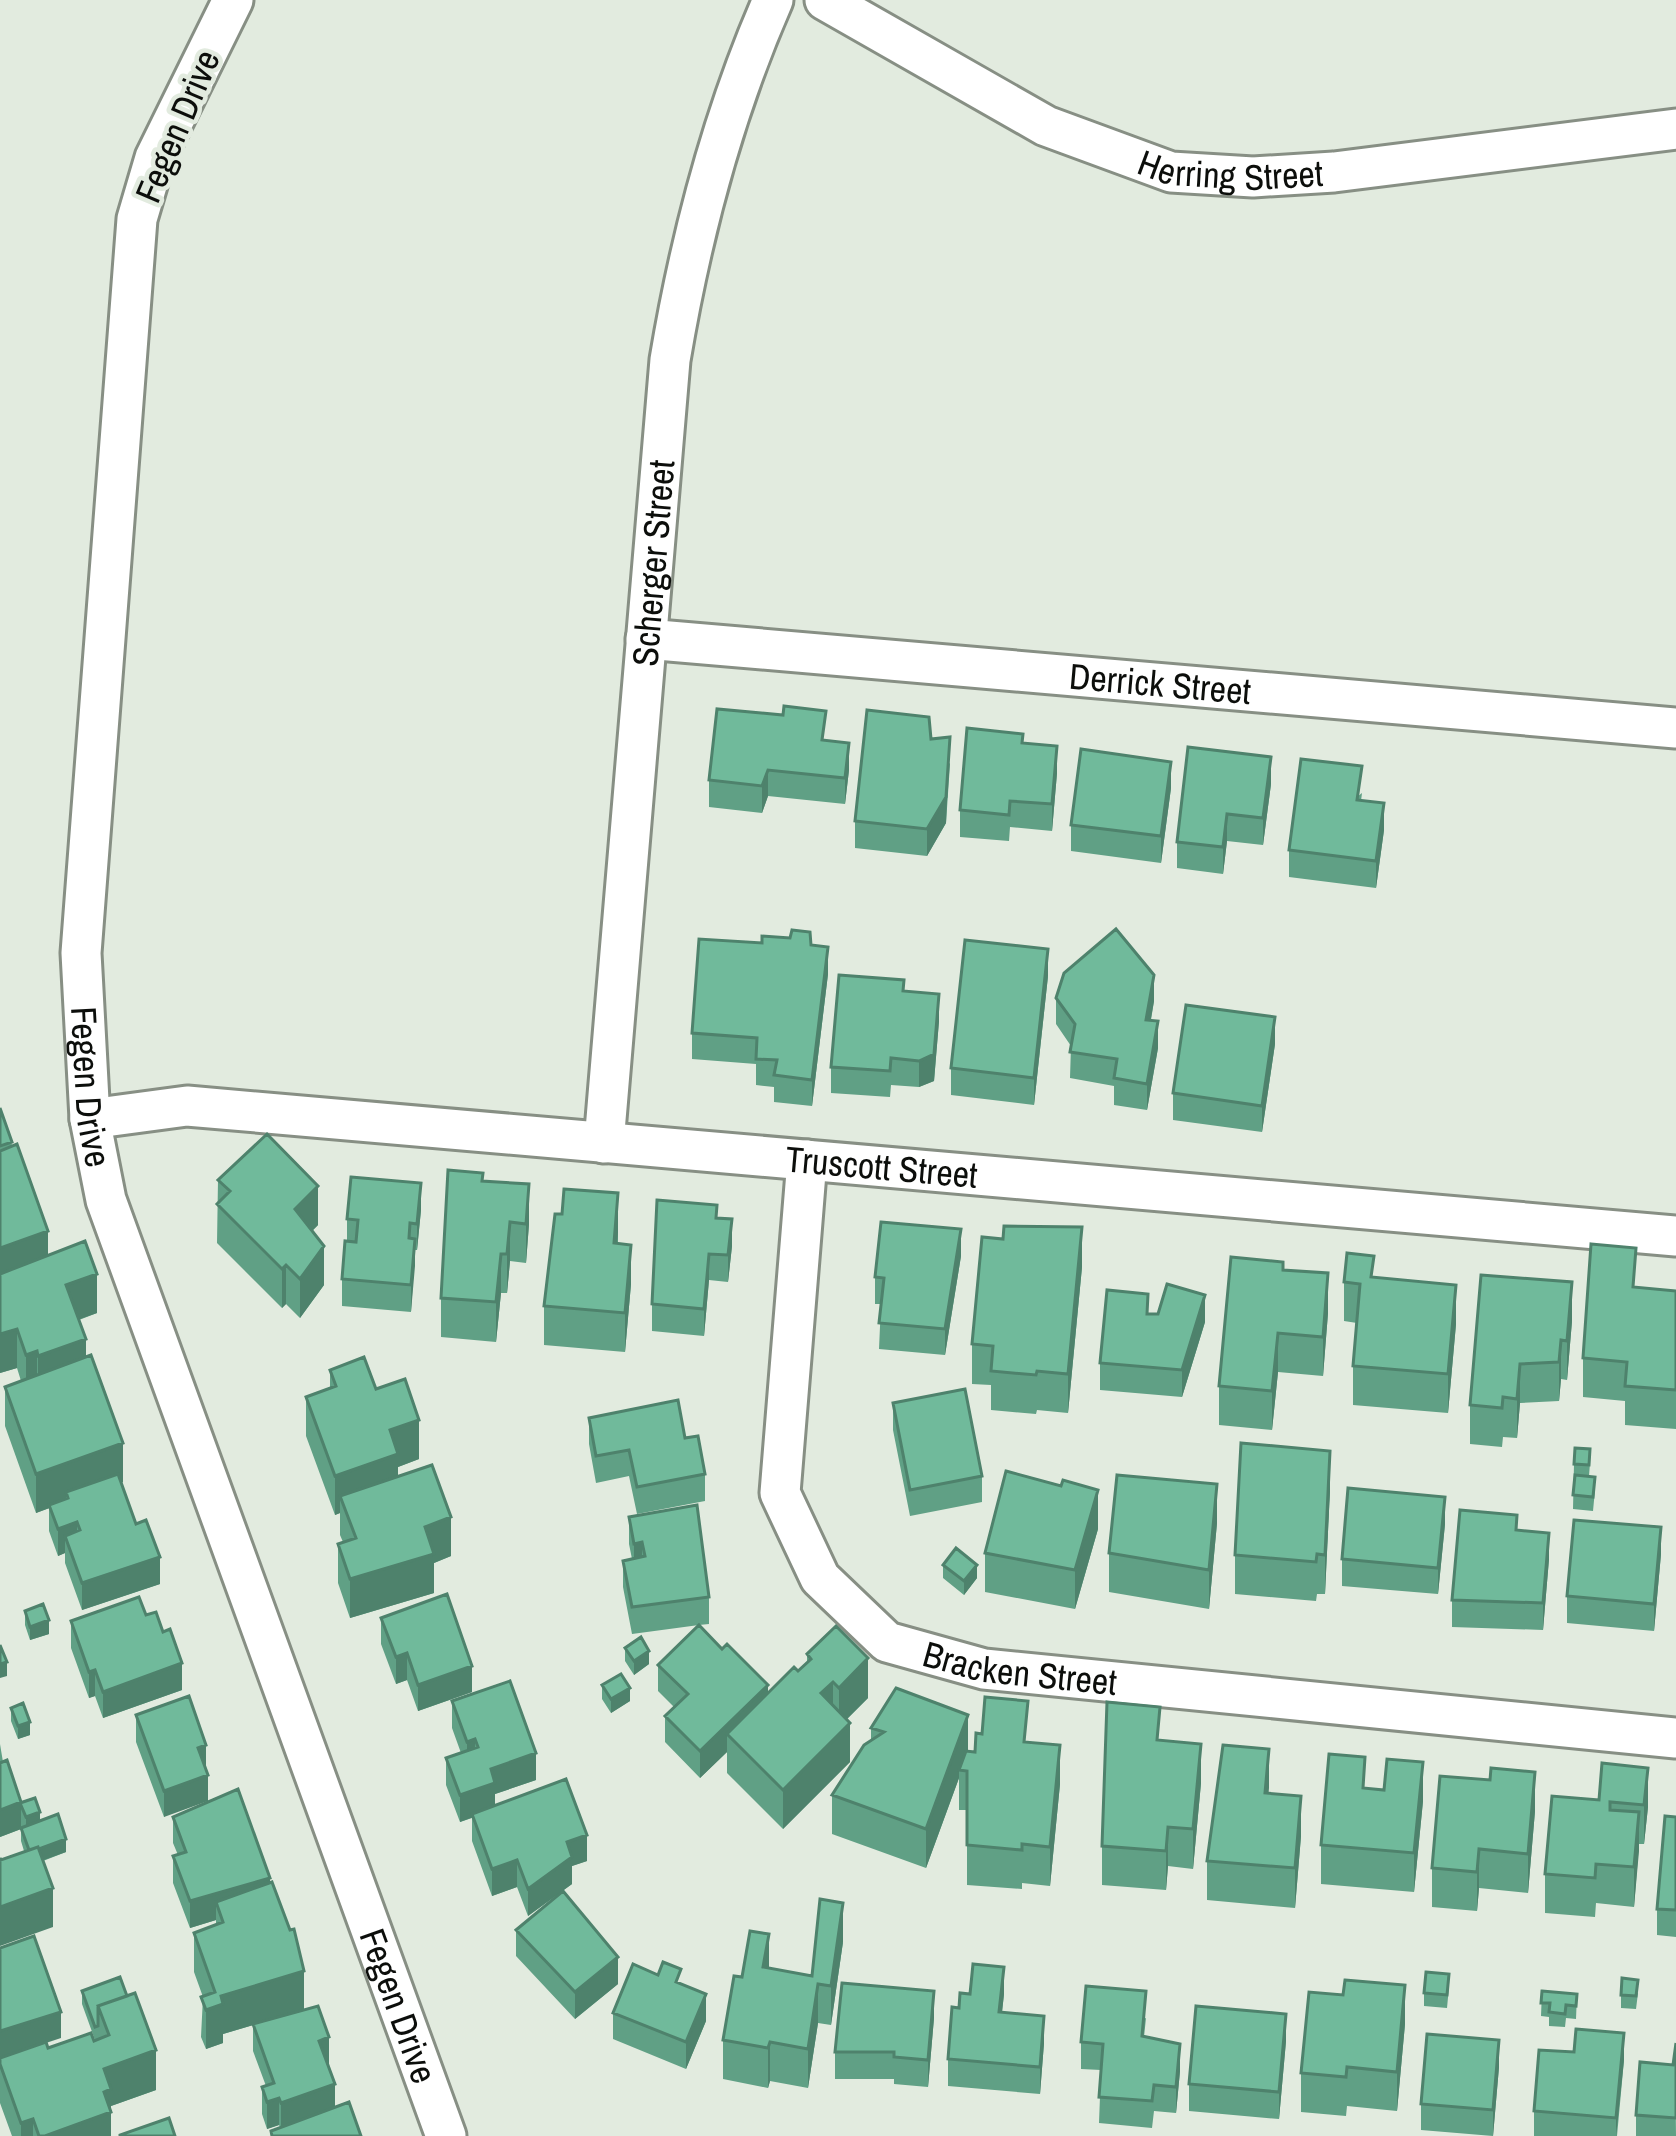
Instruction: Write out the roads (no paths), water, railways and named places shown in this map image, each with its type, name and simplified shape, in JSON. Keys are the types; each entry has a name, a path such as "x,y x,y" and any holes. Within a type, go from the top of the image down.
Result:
{"street":[{"name":"Fegen Drive","path":"233,0 155,158 137,219 81,953 90,1120 106,1199 446,2136"},
{"name":"Scherger Street","path":"604,1143 670,360 688,254 731,98 773,0"},
{"name":"Herring Street","path":"825,0 1046,127 1171,172 1253,177 1334,172 1676,129"},
{"name":"Derrick Street","path":"646,640 1676,728"},
{"name":"Truscott Street","path":"90,1120 187,1106 1676,1236"},
{"name":"Bracken Street","path":"807,1160 780,1493 820,1577 886,1642 984,1669 1676,1738"}]}
